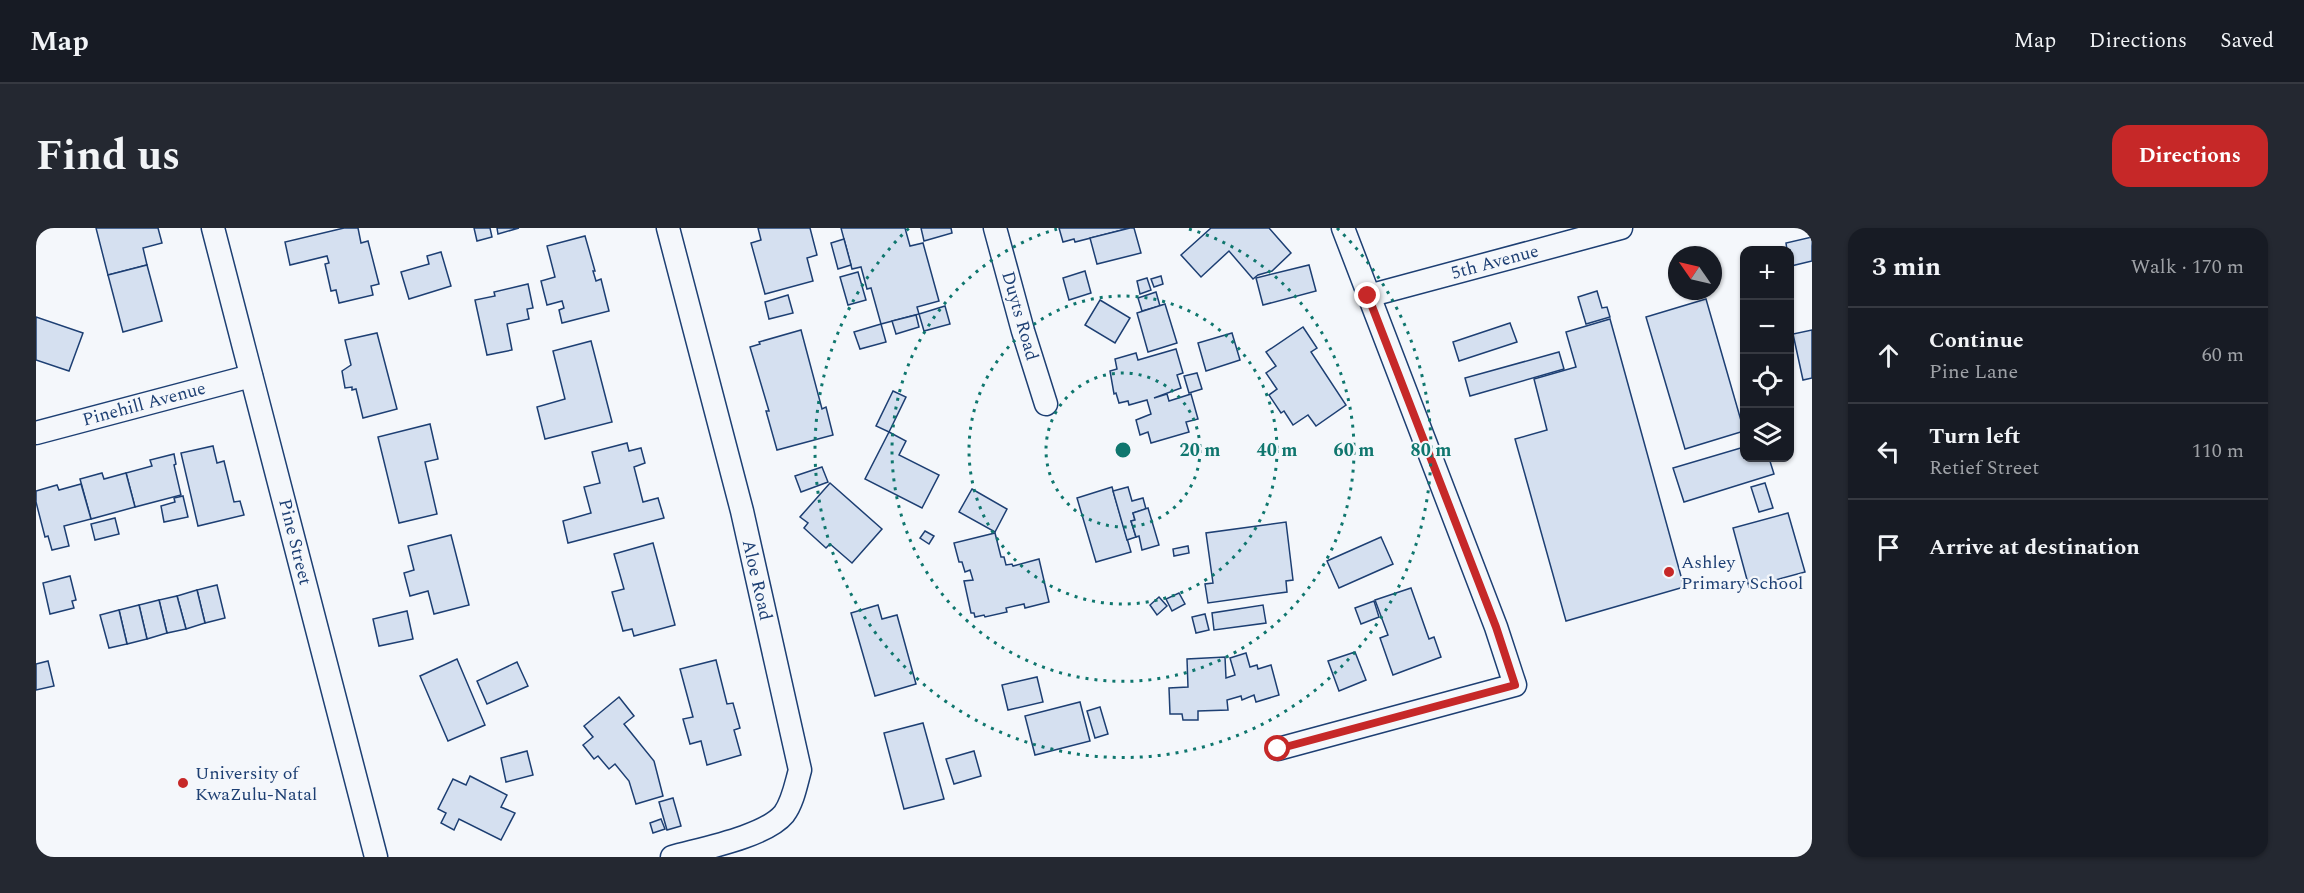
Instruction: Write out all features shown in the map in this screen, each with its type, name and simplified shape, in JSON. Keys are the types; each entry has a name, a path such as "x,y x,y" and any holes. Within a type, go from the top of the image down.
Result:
{"street":[{"name":"Pine Street","path":"213,228 375,857"},
{"name":"Aloe Road","path":"668,228 742,511 800,770 793,795 783,814 738,839 672,857"},
{"name":"Duyts Road","path":"996,228 1023,331 1046,404"},
{"path":"1278,749 1515,685 1496,627 1343,228"},
{"name":"5th Avenue","path":"1368,296 1621,228"},
{"name":"Pinehill Avenue","path":"36,433 252,376"}],"building":[{"path":"96,228 158,228 162,243 143,248 147,265 108,275"},
{"path":"344,228 358,228 361,243 368,241 379,284 371,286 373,295 339,303 336,290 331,291 325,264 329,263 327,256 290,265 285,242"},
{"path":"474,228 490,228 492,237 477,241"},
{"path":"497,228 519,228 498,234"},
{"path":"758,228 810,228 817,255 807,258 813,281 765,294 751,243 761,240"},
{"path":"841,228 905,228 910,246 923,243 939,301 917,307 919,314 881,324 871,288 867,289 861,267 852,269"},
{"path":"921,228 951,228 952,233 924,241"},
{"path":"1059,228 1130,228 1075,242 1074,239 1063,242"},
{"path":"1134,228 1141,253 1097,264 1090,238"},
{"path":"1211,228 1269,228 1291,253 1272,271 1253,279 1229,251 1201,277 1181,255"},
{"path":"585,236 596,281 601,279 609,311 562,323 559,310 564,308 562,301 547,305 541,281 555,277 547,246"},
{"path":"1812,237 1812,261 1794,265 1794,246 1786,246 1786,243"},
{"path":"844,239 851,265 838,269 831,243"},
{"path":"441,252 451,286 409,299 401,272 429,264 427,256"},
{"path":"147,265 162,321 123,332 108,275"},
{"path":"1309,265 1316,291 1263,305 1256,278"},
{"path":"1085,271 1091,293 1069,300 1063,278"},
{"path":"858,272 866,300 848,305 840,277"},
{"path":"1161,276 1163,284 1154,287 1151,279"},
{"path":"1147,278 1151,290 1140,294 1137,281"},
{"path":"528,284 533,308 527,309 529,319 507,324 512,350 487,355 475,300 495,296 494,292"},
{"path":"1597,291 1602,308 1607,307 1610,317 1586,324 1578,297"},
{"path":"1156,292 1160,306 1142,311 1138,298"},
{"path":"788,295 793,313 769,319 765,302"},
{"path":"1100,300 1130,318 1115,343 1085,325"},
{"path":"1706,300 1740,417 1740,432 1685,449 1646,317"},
{"path":"1165,304 1177,343 1148,352 1137,313"},
{"path":"945,306 950,324 924,331 919,314"},
{"path":"916,315 919,327 896,334 892,321"},
{"path":"36,317 83,333 69,371 36,360"},
{"path":"1610,319 1684,587 1566,621 1515,439 1547,430 1534,379 1576,367 1566,332"},
{"path":"1510,323 1517,342 1459,361 1453,342"},
{"path":"881,324 886,342 860,349 854,332"},
{"path":"1303,327 1317,348 1311,352 1346,405 1316,426 1308,415 1293,425 1284,411 1281,413 1269,395 1277,389 1266,373 1276,366 1266,352"},
{"path":"801,330 822,409 826,407 833,435 777,450 766,411 769,411 750,347 760,344 759,342"},
{"path":"1812,330 1812,378 1803,380 1794,334"},
{"path":"377,333 397,409 363,418 356,389 345,388 342,371 351,365 345,340"},
{"path":"1232,333 1240,360 1206,371 1198,343"},
{"path":"591,341 612,422 545,439 537,407 565,399 553,351"},
{"path":"1176,349 1183,373 1177,375 1181,388 1154,398 1167,394 1169,401 1191,394 1198,419 1186,422 1189,432 1151,443 1148,432 1140,435 1136,420 1151,414 1147,400 1129,405 1128,401 1119,403 1116,393 1114,394 1110,371 1117,369 1115,359 1136,353 1138,360"},
{"path":"1559,352 1564,369 1470,396 1465,378"},
{"path":"1197,373 1202,389 1189,393 1184,376"},
{"path":"893,391 906,397 889,432 876,426"},
{"path":"430,424 438,459 425,462 437,514 399,523 378,437"},
{"path":"889,432 906,441 899,455 939,475 922,508 865,479"},
{"path":"627,443 629,451 641,448 645,463 634,467 643,502 658,498 664,518 568,543 563,521 591,513 584,487 600,483 592,452"},
{"path":"213,446 217,463 224,461 234,502 240,501 244,515 198,526 181,453"},
{"path":"1740,448 1740,462 1770,462 1774,474 1684,502 1673,468"},
{"path":"174,454 176,464 174,465 181,495 135,507 126,473 152,466 150,460"},
{"path":"822,467 828,482 801,492 795,476"},
{"path":"102,473 104,479 126,473 135,507 91,519 80,479"},
{"path":"830,483 882,529 852,563 830,544 826,548 804,528 808,523 800,517"},
{"path":"1765,483 1773,508 1759,512 1751,487"},
{"path":"81,484 91,519 64,526 69,546 52,550 48,536 45,537 36,502 36,491 57,485 59,490"},
{"path":"1112,487 1131,552 1096,562 1077,498"},
{"path":"1128,487 1132,501 1143,498 1146,509 1133,513 1135,520 1131,521 1136,537 1127,540 1113,491"},
{"path":"972,489 1007,509 995,532 959,512"},
{"path":"183,496 188,517 164,522 161,506 175,502 174,498"},
{"path":"1148,508 1159,545 1142,550 1139,536 1136,537 1131,521 1135,520 1133,513"},
{"path":"1788,513 1805,572 1749,587 1733,528"},
{"path":"115,518 119,534 95,540 91,524"},
{"path":"1286,522 1293,580 1286,581 1287,592 1208,603 1205,584 1213,583 1206,533"},
{"path":"925,531 934,536 929,544 920,538"},
{"path":"995,533 1001,557 1004,557 1006,565 1012,564 1013,566 1039,559 1049,602 1025,608 1024,604 1006,608 1007,612 985,617 984,615 975,617 974,613 971,613 964,581 973,580 970,570 965,572 962,562 959,562 954,543"},
{"path":"451,535 469,605 434,614 428,591 410,596 404,573 414,570 408,546"},
{"path":"1381,537 1393,564 1339,588 1327,561"},
{"path":"653,543 675,625 634,636 632,629 623,631 612,592 624,589 614,554"},
{"path":"1188,546 1189,553 1174,556 1173,549"},
{"path":"70,576 76,600 72,601 74,608 50,614 43,583"},
{"path":"217,585 225,618 205,623 197,590"},
{"path":"1411,588 1429,639 1434,637 1441,657 1393,675 1380,638 1388,635 1375,600"},
{"path":"197,590 205,623 186,629 177,596"},
{"path":"1179,593 1185,604 1172,611 1166,599"},
{"path":"177,596 186,629 167,633 159,600"},
{"path":"1159,597 1167,606 1157,615 1150,605"},
{"path":"159,600 167,633 147,639 139,605"},
{"path":"1374,601 1379,617 1361,624 1355,608"},
{"path":"139,605 147,639 127,644 119,610"},
{"path":"878,605 882,619 897,615 916,684 875,696 851,613"},
{"path":"1263,605 1266,623 1214,630 1212,613"},
{"path":"119,610 127,644 109,648 100,615"},
{"path":"407,611 413,639 379,646 373,619"},
{"path":"1205,614 1209,630 1196,633 1192,617"},
{"path":"1355,652 1366,680 1339,691 1328,661"},
{"path":"1246,653 1250,667 1257,665 1258,669 1271,665 1279,695 1256,702 1254,695 1242,700 1241,696 1227,700 1228,710 1198,711 1198,720 1183,720 1182,714 1170,714 1169,688 1188,687 1187,659 1225,657 1226,678 1235,675 1230,658"},
{"path":"457,659 485,725 448,741 420,676"},
{"path":"716,660 727,704 733,703 740,728 734,730 741,755 707,765 701,741 690,744 683,719 693,717 680,669"},
{"path":"48,661 54,686 36,690 36,664"},
{"path":"517,662 528,686 487,704 477,681"},
{"path":"1037,677 1043,702 1008,710 1002,685"},
{"path":"619,697 634,716 624,724 654,761 663,796 636,804 629,781 615,764 609,769 598,756 594,759 583,745 593,737 584,726"},
{"path":"1080,702 1090,741 1035,755 1025,716"},
{"path":"1100,707 1108,734 1095,738 1087,711"},
{"path":"923,723 944,799 904,809 884,733"},
{"path":"527,751 533,775 506,782 501,758"},
{"path":"974,751 981,776 954,784 946,759"},
{"path":"470,776 507,795 501,807 515,813 501,840 459,819 454,830 441,823 446,813 438,809 453,779 466,785"},
{"path":"673,798 681,826 667,830 659,802"},
{"path":"661,819 665,829 653,833 650,823"}],"place":[{"name":"Ashley Primary School","path":"1669,572"},
{"name":"University of KwaZulu-Natal","path":"183,783"}],"route":[{"path":"1278,749 1515,685 1496,627 1368,296"}]}
